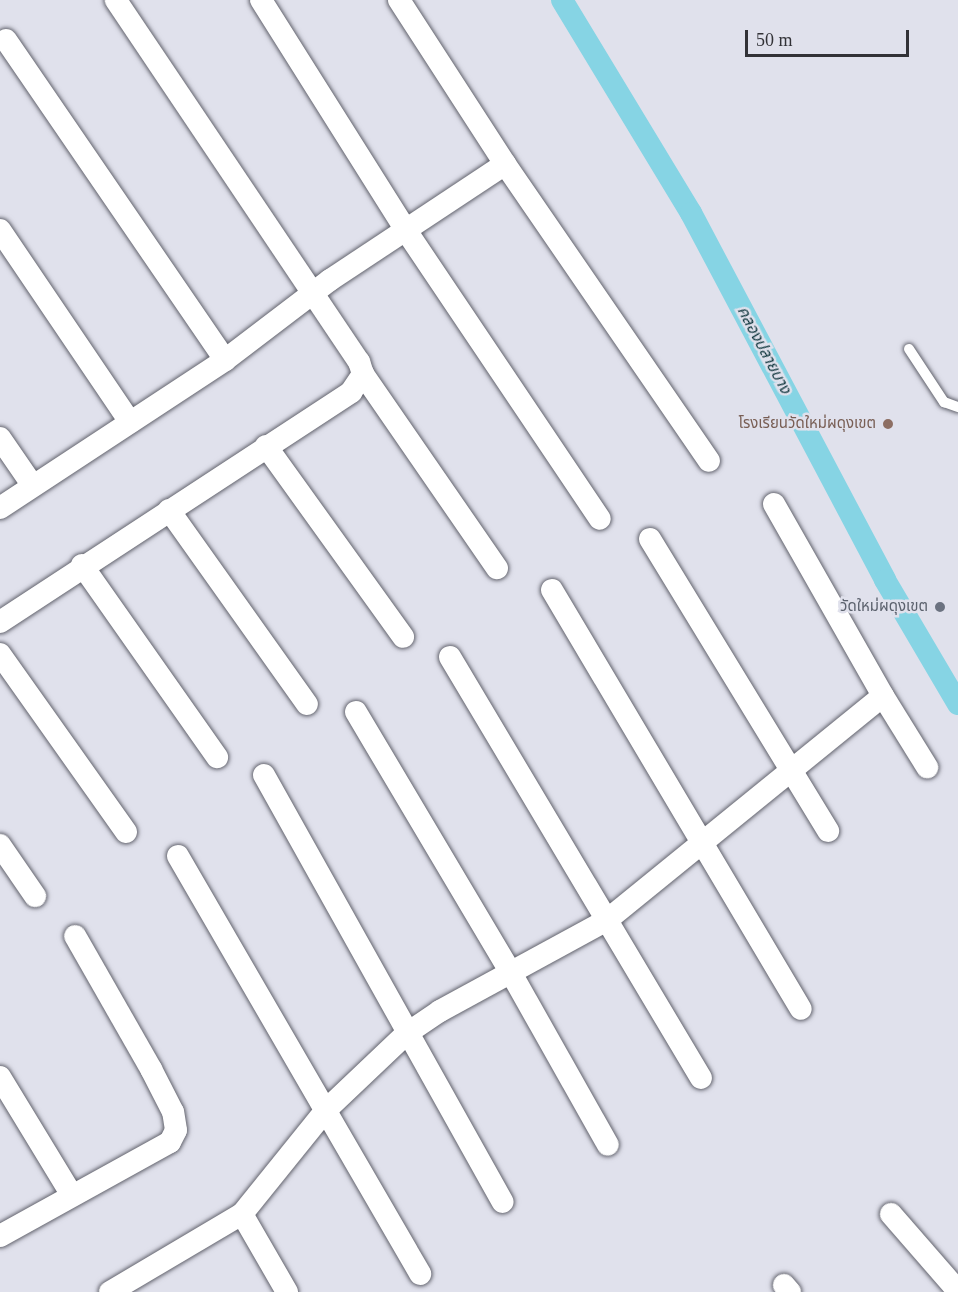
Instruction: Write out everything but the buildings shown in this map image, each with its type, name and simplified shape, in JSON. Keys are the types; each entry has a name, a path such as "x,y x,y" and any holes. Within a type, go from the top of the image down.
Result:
{"street":[{"path":"116,0 312,293 363,374 497,568"},
{"path":"261,0 405,229 600,519"},
{"path":"399,0 505,164 709,461"},
{"path":"6,40 225,360"},
{"path":"0,508 225,360 312,293 505,164"},
{"path":"0,230 130,422"},
{"path":"0,622 82,565 351,392 363,374"},
{"path":"0,438 33,486"},
{"path":"267,446 403,637"},
{"path":"774,504 883,696 927,766"},
{"path":"169,510 307,704"},
{"path":"650,538 828,831"},
{"path":"82,565 217,757"},
{"path":"552,590 700,845 801,1009"},
{"path":"0,654 126,832"},
{"path":"450,657 701,1078"},
{"path":"110,1292 148,1283 242,1214 326,1110 406,1034 608,920 883,696"},
{"path":"356,712 512,973 608,1145"},
{"path":"264,775 406,1034 503,1202"},
{"path":"0,845 35,896"},
{"path":"178,856 420,1274"},
{"path":"0,1236 71,1194 170,1142 176,1130 173,1112 151,1069 75,936"},
{"path":"0,1077 71,1194"},
{"path":"242,1214 287,1292"},
{"path":"891,1214 958,1291"}],"lane":[{"path":"909,349 944,402 958,407"}],"waterway":[{"name":"คลองปลายบาง","path":"562,0 691,213 885,580 958,704"}],"place":[{"name":"โรงเรียนวัดใหม่ผดุงเขต","path":"888,424"},
{"name":"วัดใหม่ผดุงเขต","path":"940,607"}]}
